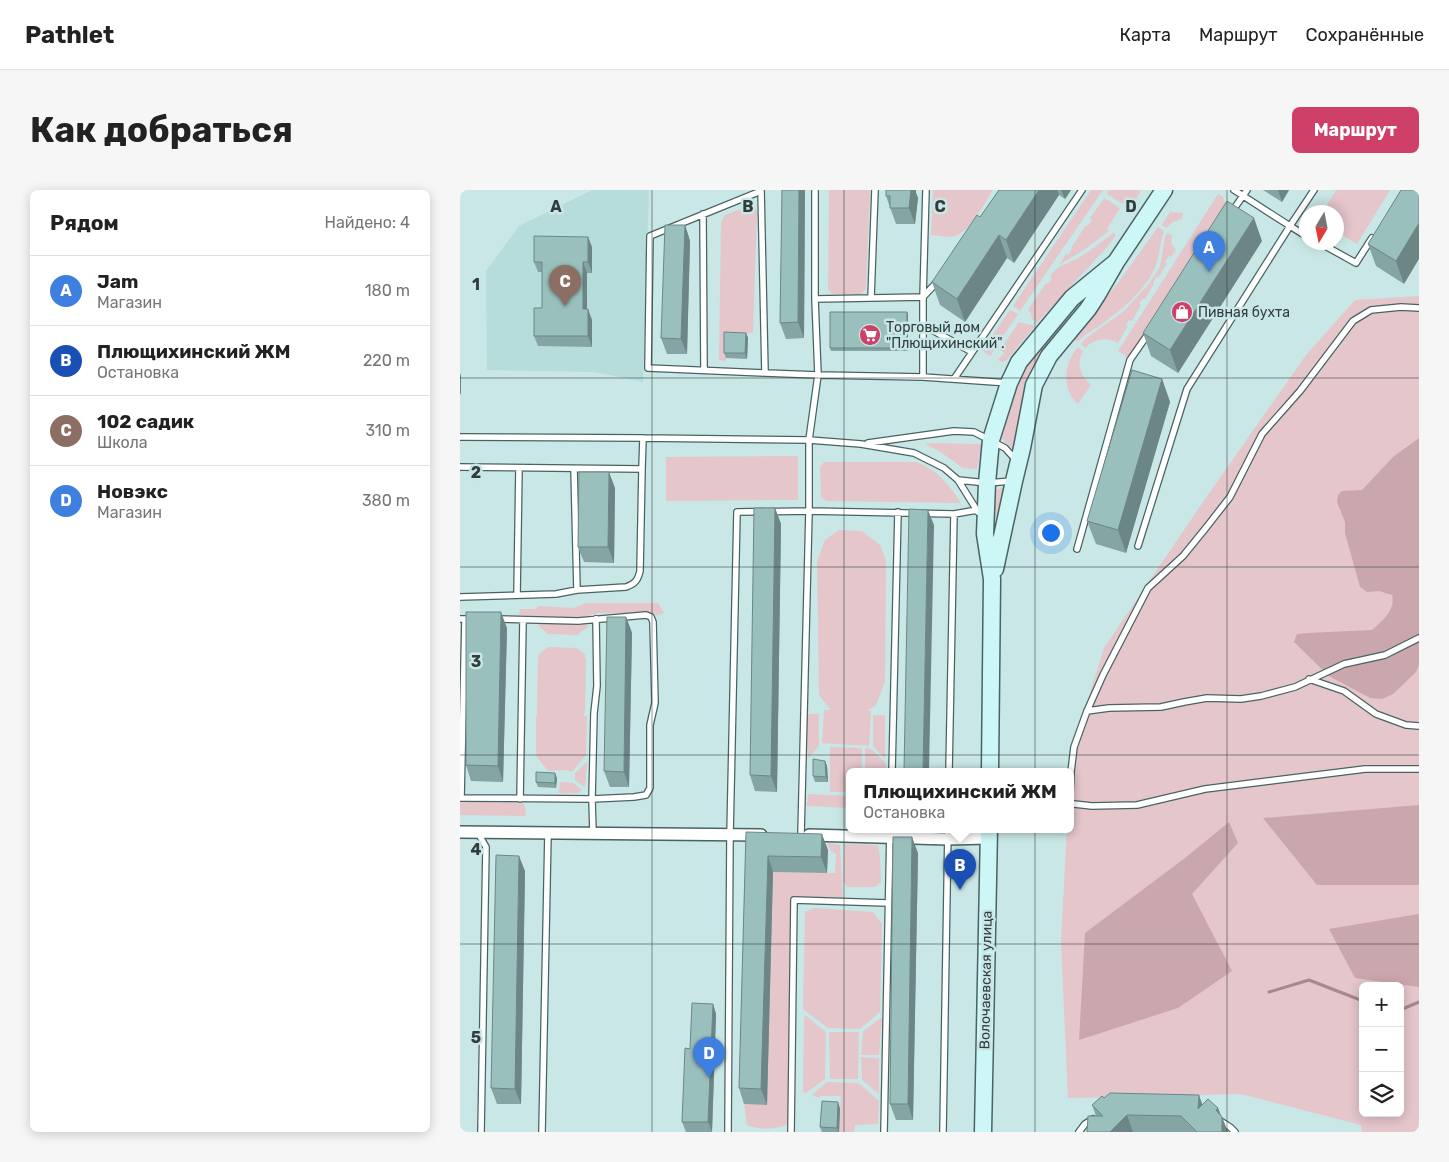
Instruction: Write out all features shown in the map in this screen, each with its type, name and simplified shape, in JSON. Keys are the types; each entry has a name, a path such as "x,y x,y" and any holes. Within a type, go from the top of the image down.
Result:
{"street":[{"path":"992,579 1019,464 1034,384 1049,356 1098,295 1116,262 1164,190"},
{"path":"990,768 992,579 986,534 987,482 991,440 1009,383 1019,362 1072,298 1116,262"},
{"path":"460,832 775,835"},
{"path":"797,835 890,833 989,834"},
{"name":"Волочаевская улица","path":"983,1132 989,834"}],"lane":[{"path":"765,372 761,190 650,236 648,368 818,375 923,377 1009,383"},
{"path":"797,835 809,511 809,440 818,375 815,299 815,190"},
{"path":"871,298 875,190"},
{"path":"923,377 922,297 926,190"},
{"path":"954,379 1082,190"},
{"path":"1234,190 1245,193 1299,232"},
{"path":"1138,546 1187,389 1314,190"},
{"path":"1226,220 1245,193"},
{"path":"703,214 704,370"},
{"path":"1332,250 1356,264 1376,231"},
{"path":"815,299 922,297 935,285 940,277"},
{"path":"1072,768 1074,746 1087,712 1103,675 1148,588 1182,556 1230,497 1262,434 1300,391 1353,321 1371,310 1401,307 1419,308"},
{"path":"923,325 972,352"},
{"path":"1076,548 1130,360 1153,327"},
{"path":"861,444 954,431 974,432 1005,448 1019,464"},
{"path":"460,437 809,440 861,444 914,453 944,468 958,480 977,510 986,534"},
{"path":"460,597 556,594 633,584 638,578 641,566 643,438"},
{"path":"460,467 642,469"},
{"path":"517,595 519,468"},
{"path":"574,469 577,590"},
{"path":"958,480 1014,481"},
{"path":"728,1132 730,835 737,512 809,511 954,514 977,510"},
{"path":"892,768 898,512"},
{"path":"949,768 954,514"},
{"path":"474,619 462,619 461,798 592,799 644,796 648,793 650,785 650,725 655,702 652,620 646,615 578,621 494,619"},
{"path":"593,833 594,713 597,686 596,619"},
{"path":"520,799 523,620"},
{"path":"1087,712 1109,708 1161,707 1207,698 1241,699 1261,696 1295,687 1344,664 1385,655 1419,638"},
{"path":"1309,679 1344,691 1376,714 1406,725 1419,726"},
{"path":"1074,804 1092,806 1137,805 1206,790 1356,770 1419,769"},
{"path":"478,833 486,847 481,1132"},
{"path":"542,1132 548,833"},
{"path":"884,1132 890,833"},
{"path":"942,1132 948,834"},
{"path":"791,1132 794,900 888,903"},
{"path":"1079,1132 1085,1124 1101,1116"},
{"path":"1214,1118 1223,1122 1235,1132"}],"shaded area":[{"path":"592,190 649,190 643,382 594,372 487,370 486,271 519,226"},
{"path":"829,190 870,190 866,289 861,294 832,294 828,289"},
{"path":"933,190 993,190 972,223 961,233 949,237 931,235"},
{"path":"1091,190 1103,190 1020,311 1013,306"},
{"path":"1109,190 1139,190 1140,192 1133,205 1125,200 1123,204 1107,194"},
{"path":"1336,190 1390,190 1357,244 1344,236 1344,205 1327,205"},
{"path":"1218,194 1223,197 1224,207 1129,358 1118,351"},
{"path":"1104,198 1120,208 1107,229 1109,231 1084,250 1059,265 1066,254 1068,255 1086,225 1088,226 1092,220 1090,218"},
{"path":"748,206 756,209 757,213 753,333 727,333 726,361 719,360 721,222 725,215"},
{"path":"1170,212 1183,213 1182,219 1173,222 1166,228 1162,225"},
{"path":"1158,227 1164,231 1157,262 1148,280 1124,307 1077,342 1072,338 1118,283"},
{"path":"1113,233 1116,235 1107,247 1037,323 1032,319 1031,313 1028,310 1046,283 1048,284 1052,279 1050,277 1053,272 1083,255"},
{"path":"1167,233 1172,235 1171,243 1176,250 1165,262 1167,264 1158,278 1156,277 1145,299 1143,298 1139,304 1141,305 1132,321 1129,320 1126,325 1128,326 1118,343 1109,340 1097,340 1085,348 1081,344 1085,339 1124,311 1148,285 1160,267"},
{"path":"1419,296 1419,1132 1362,1132 1361,1125 1241,1094 1068,1098 1061,941 1067,833 1074,833 1074,768 1070,768 1070,756 1104,648 1306,355 1355,300"},
{"path":"1087,298 1040,356 1027,381 1016,452 1001,438 1018,379 1032,355"},
{"path":"1010,310 1018,314 990,356 983,349"},
{"path":"1019,322 1035,326 1006,361 1002,362 998,360 1004,353 1000,350"},
{"path":"1078,347 1083,351 1080,369 1091,385 1078,404 1069,391 1066,376 1070,360"},
{"path":"1419,438 1419,665 1416,672 1393,694 1382,699 1370,698 1329,676 1294,642 1297,634 1372,630 1384,619 1390,610 1393,600 1392,595 1379,591 1367,592 1360,587 1345,533 1345,522 1337,502 1338,495 1342,491 1362,490 1393,457"},
{"path":"926,443 982,444 977,469 963,468"},
{"path":"798,456 798,500 666,501 666,457"},
{"path":"824,462 917,462 942,479 961,503 826,501 821,497 820,468"},
{"path":"1004,487 998,514 995,518 992,512 994,491"},
{"path":"839,530 862,531 880,545 886,560 885,682 876,705 867,711 871,711 869,746 822,743 824,710 831,710 819,695 817,561 825,540"},
{"path":"586,603 658,603 664,613 658,615 598,613 582,618 519,615 520,609 535,609 539,606 574,608"},
{"path":"538,623 586,624 588,627 577,635 548,634"},
{"path":"548,647 577,648 586,655 584,656 586,658 585,713 583,714 587,716 586,755 572,772 567,770 548,771 536,756 536,716 539,715 537,715 538,656 540,655 538,655"},
{"path":"807,714 819,714 819,746 808,758"},
{"path":"873,715 885,715 885,759 873,746"},
{"path":"830,747 862,748 862,768 846,768 846,792 830,792"},
{"path":"865,748 871,749 886,763 885,768 865,768"},
{"path":"587,762 585,787 575,780 575,773"},
{"path":"560,782 573,783 582,790 577,793 559,793"},
{"path":"808,794 846,796 846,808 807,806"},
{"path":"460,795 465,799 521,803 524,804 526,810 525,816 460,815"},
{"path":"1419,805 1419,885 1317,885 1263,818"},
{"path":"1229,822 1238,843 1192,894 1232,971 1178,1008 1079,1040 1085,933 1185,858"},
{"path":"827,843 840,845 843,901 795,900 789,1123 774,1128 752,1127 747,1125 744,1104 767,1104 773,872 835,873 836,854 831,851"},
{"path":"844,844 878,845 881,882 875,887 847,887 843,881"},
{"path":"815,908 873,912 882,924 880,1012 860,1029 828,1028 803,1009 805,912"},
{"path":"1419,914 1419,987 1404,985 1404,982 1383,982 1355,978 1329,929"},
{"path":"805,1015 826,1032 825,1079 806,1093 803,1092"},
{"path":"882,1017 879,1055 861,1055 863,1031"},
{"path":"829,1032 859,1032 858,1079 830,1079"},
{"path":"861,1057 879,1058 879,1094 862,1080"},
{"path":"827,1082 857,1083 861,1085 879,1101 878,1124 855,1125 854,1132 839,1132 841,1096 821,1096 819,1098 812,1095"}],"building":[{"path":"782,190 799,190 798,322 780,323"},
{"path":"886,190 911,190 909,208 890,208 890,196 886,196"},
{"path":"999,190 1039,190 1006,240 999,235 957,299 932,282 977,215 980,217"},
{"path":"1401,190 1419,190 1419,223 1396,261 1368,244"},
{"path":"1227,201 1254,218 1170,350 1143,333"},
{"path":"665,225 685,225 681,339 661,338"},
{"path":"534,236 588,237 588,262 583,262 583,309 588,309 588,336 534,336 534,308 542,308 542,262 534,262"},
{"path":"830,312 907,312 907,348 830,348"},
{"path":"724,332 746,333 745,353 724,353"},
{"path":"1132,370 1162,379 1118,530 1087,521"},
{"path":"579,472 609,472 608,547 578,547"},
{"path":"754,508 775,508 771,776 750,775"},
{"path":"909,509 928,510 923,768 904,768"},
{"path":"466,612 501,612 498,766 466,765"},
{"path":"607,617 626,617 624,772 604,771"},
{"path":"813,759 825,761 826,777 813,776"},
{"path":"536,772 555,773 555,783 536,782"},
{"path":"746,832 822,834 821,857 768,856 761,1089 739,1088"},
{"path":"893,837 912,837 908,1104 890,1104"},
{"path":"496,855 519,856 515,1089 491,1088"},
{"path":"692,1003 713,1004 708,1122 682,1122 685,1048 690,1049"},
{"path":"1110,1093 1199,1095 1198,1109 1208,1099 1218,1108 1216,1110 1222,1117 1222,1132 1197,1132 1181,1116 1127,1115 1110,1132 1087,1132 1088,1116 1103,1116 1092,1105 1102,1096 1104,1098"},
{"path":"822,1101 838,1102 837,1128 820,1127"}],"waterway":[{"path":"1269,992 1309,980 1359,999"},
{"path":"1404,1008 1419,1002"}],"place":[{"name":"Jam","path":"1209,272"},
{"name":"102 садик","path":"565,306"},
{"name":"Пивная бухта","path":"1182,312"},
{"name":"Торговый дом \"Плющихинский\".","path":"870,335"},
{"name":"Плющихинский ЖМ","path":"960,890"},
{"name":"Новэкс","path":"709,1078"}]}
